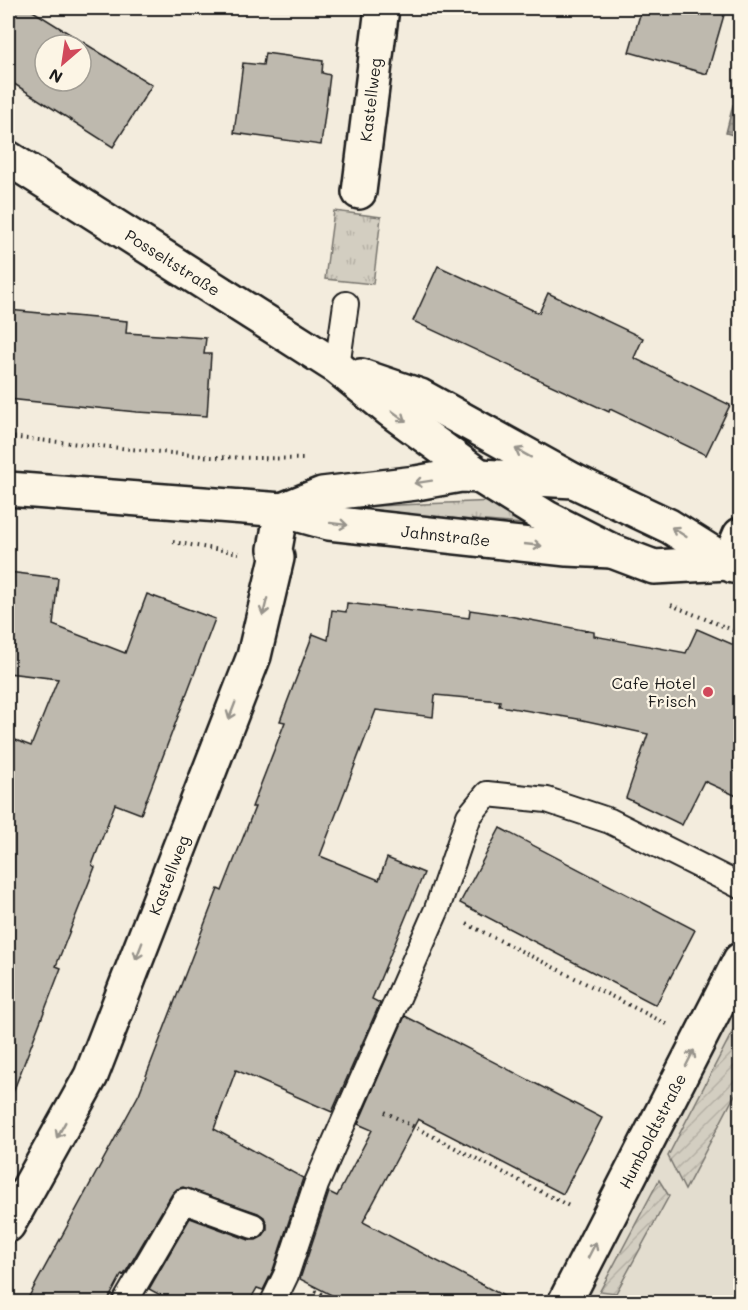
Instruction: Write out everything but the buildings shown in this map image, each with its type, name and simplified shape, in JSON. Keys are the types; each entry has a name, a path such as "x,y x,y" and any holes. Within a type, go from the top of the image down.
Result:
{"street":[{"name":"Kastellweg","path":"358,192 382,8"},
{"name":"Posseltstraße","path":"8,158 337,367 391,411 481,477"},
{"name":"Posseltstraße","path":"337,367 420,396 574,481"},
{"name":"Jahnstraße","path":"282,510 322,494 416,483 461,475 574,481 736,556"},
{"name":"Jahnstraße","path":"481,477 547,518 612,552 654,567 736,556"},
{"name":"Jahnstraße","path":"8,489 282,510 329,523 612,552"},
{"name":"Kastellweg","path":"8,1226 91,1076 254,656 277,558 274,549 282,510"},
{"name":"Humboldtstraße","path":"565,1302 741,960"}],"lane":[{"path":"337,367 346,304"},
{"path":"273,1302 286,1275 316,1185 437,909 469,816 487,794 547,800 610,821 741,886"},
{"path":"125,1302 184,1201 253,1226"}],"path":[{"path":"8,437 212,457 314,459"},
{"path":"669,604 741,633"},
{"path":"437,909 699,1041"},
{"path":"355,1097 605,1224"}],"shaded area":[{"path":"733,105 740,107 740,137 726,133"},
{"path":"740,940 740,1302 559,1302 694,1037"}],"green space":[{"path":"334,211 381,217 373,284 325,279"},
{"path":"496,501 535,525 326,508"},
{"path":"738,1021 740,1024 740,1057 736,1064 740,1085 685,1190 668,1156"},
{"path":"659,1180 669,1196 616,1293 600,1291"}],"place":[{"name":"Cafe Hotel Frisch","path":"708,692"}]}
